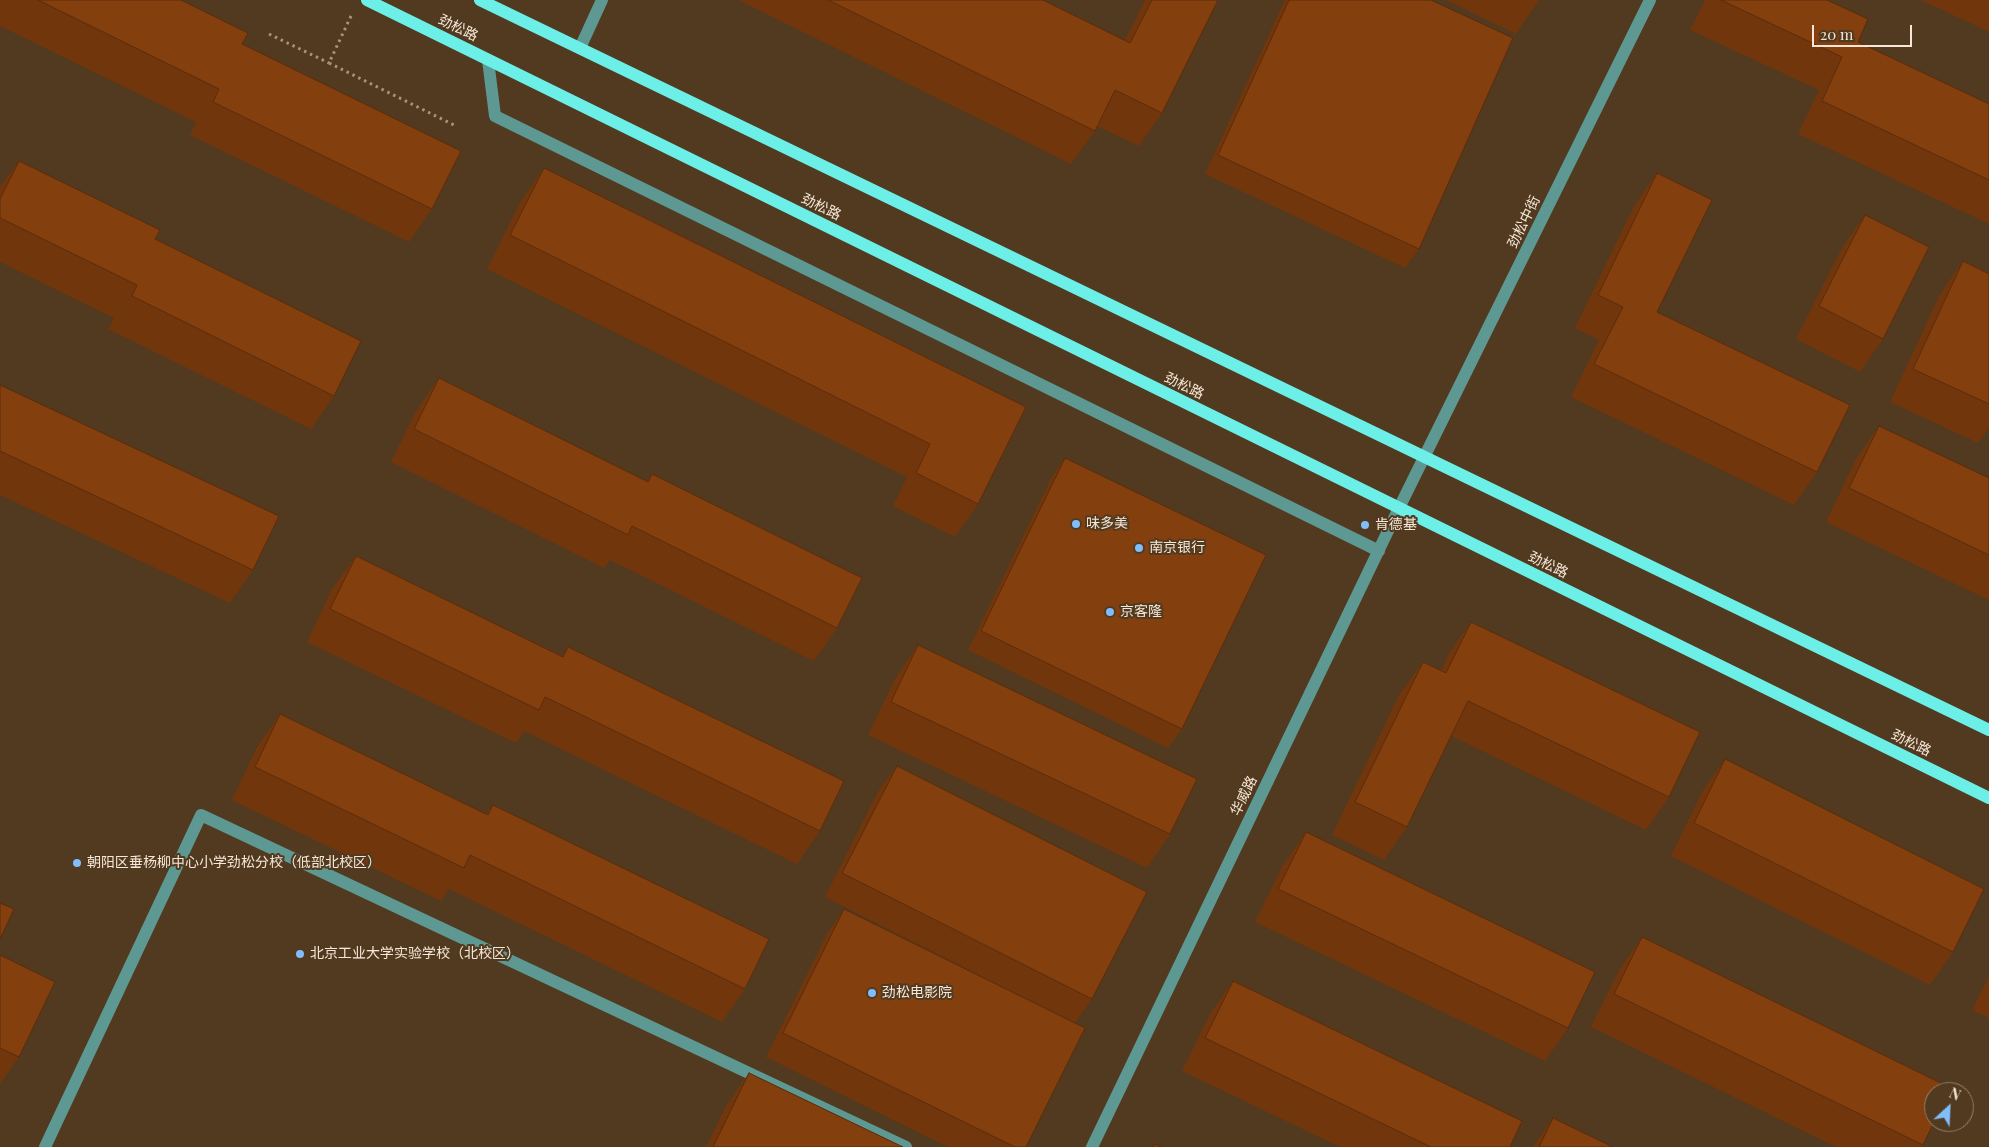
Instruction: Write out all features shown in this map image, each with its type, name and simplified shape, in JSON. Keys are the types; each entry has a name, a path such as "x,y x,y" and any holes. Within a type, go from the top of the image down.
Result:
{"main road":[{"name":"劲松路","path":"367,0 1989,798"},
{"path":"480,0 1989,730"}],"street":[{"path":"580,48 602,0"},
{"name":"劲松中街","path":"1425,458 1650,0"},
{"path":"488,60 494,116 1379,550"},
{"name":"华威路","path":"1092,1147 1399,508 1425,458"},
{"path":"45,1147 201,815 906,1147"}],"path":[{"path":"329,63 354,9"},
{"path":"269,34 456,126"}],"building":[{"path":"38,0 181,0 248,33 242,44 461,151 432,209 213,102 219,89"},
{"path":"828,0 1043,0 1130,43 1152,0 1218,0 1162,113 1115,90 1095,131"},
{"path":"1289,0 1431,0 1513,38 1419,249 1218,155"},
{"path":"1721,0 1827,0 1868,19 1858,42 1989,104 1989,180 1822,101 1842,57"},
{"path":"19,161 160,230 155,239 361,341 334,396 132,296 137,285 0,218 0,199"},
{"path":"544,168 1026,407 978,504 916,473 930,444 510,235"},
{"path":"1657,173 1712,200 1657,312 1850,405 1817,472 1594,364 1623,307 1598,295"},
{"path":"1865,215 1929,247 1883,339 1819,306"},
{"path":"1963,261 1989,274 1989,404 1913,369"},
{"path":"439,378 648,482 652,474 862,578 837,628 632,526 628,535 414,429"},
{"path":"0,385 279,516 253,570 0,451"},
{"path":"1879,426 1989,478 1989,555 1849,488"},
{"name":"京客隆","path":"1065,458 1266,555 1182,729 981,631"},
{"path":"356,556 563,657 568,647 844,781 820,831 545,697 539,710 330,609"},
{"path":"1471,622 1700,732 1669,797 1468,701 1407,827 1355,802 1423,662 1446,673"},
{"path":"918,645 1197,779 1170,834 891,702"},
{"path":"280,714 488,815 493,805 769,939 745,989 470,855 464,868 255,767"},
{"path":"1725,759 1984,889 1953,952 1694,823"},
{"path":"897,766 1147,892 1092,999 842,873"},
{"path":"1306,832 1595,972 1568,1028 1278,889"},
{"path":"0,903 14,909 0,939"},
{"name":"劲松电影院","path":"844,909 1085,1028 1026,1147 1015,1147 783,1033"},
{"path":"1642,937 1939,1082 1924,1082 1924,1132 1929,1132 1923,1145 1614,994"},
{"path":"0,955 55,982 19,1057 0,1048"},
{"path":"1233,981 1522,1121 1510,1147 1431,1147 1205,1038"},
{"path":"749,1073 903,1147 713,1147"},
{"path":"1553,1118 1613,1147 1539,1147"}],"place":[{"name":"味多美","path":"1076,524"},
{"name":"肯德基","path":"1365,525"},
{"name":"南京银行","path":"1139,548"},
{"name":"京客隆","path":"1110,612"},
{"name":"朝阳区垂杨柳中心小学劲松分校（低部北校区）","path":"77,863"},
{"name":"北京工业大学实验学校（北校区）","path":"300,954"},
{"name":"劲松电影院","path":"872,993"}]}
